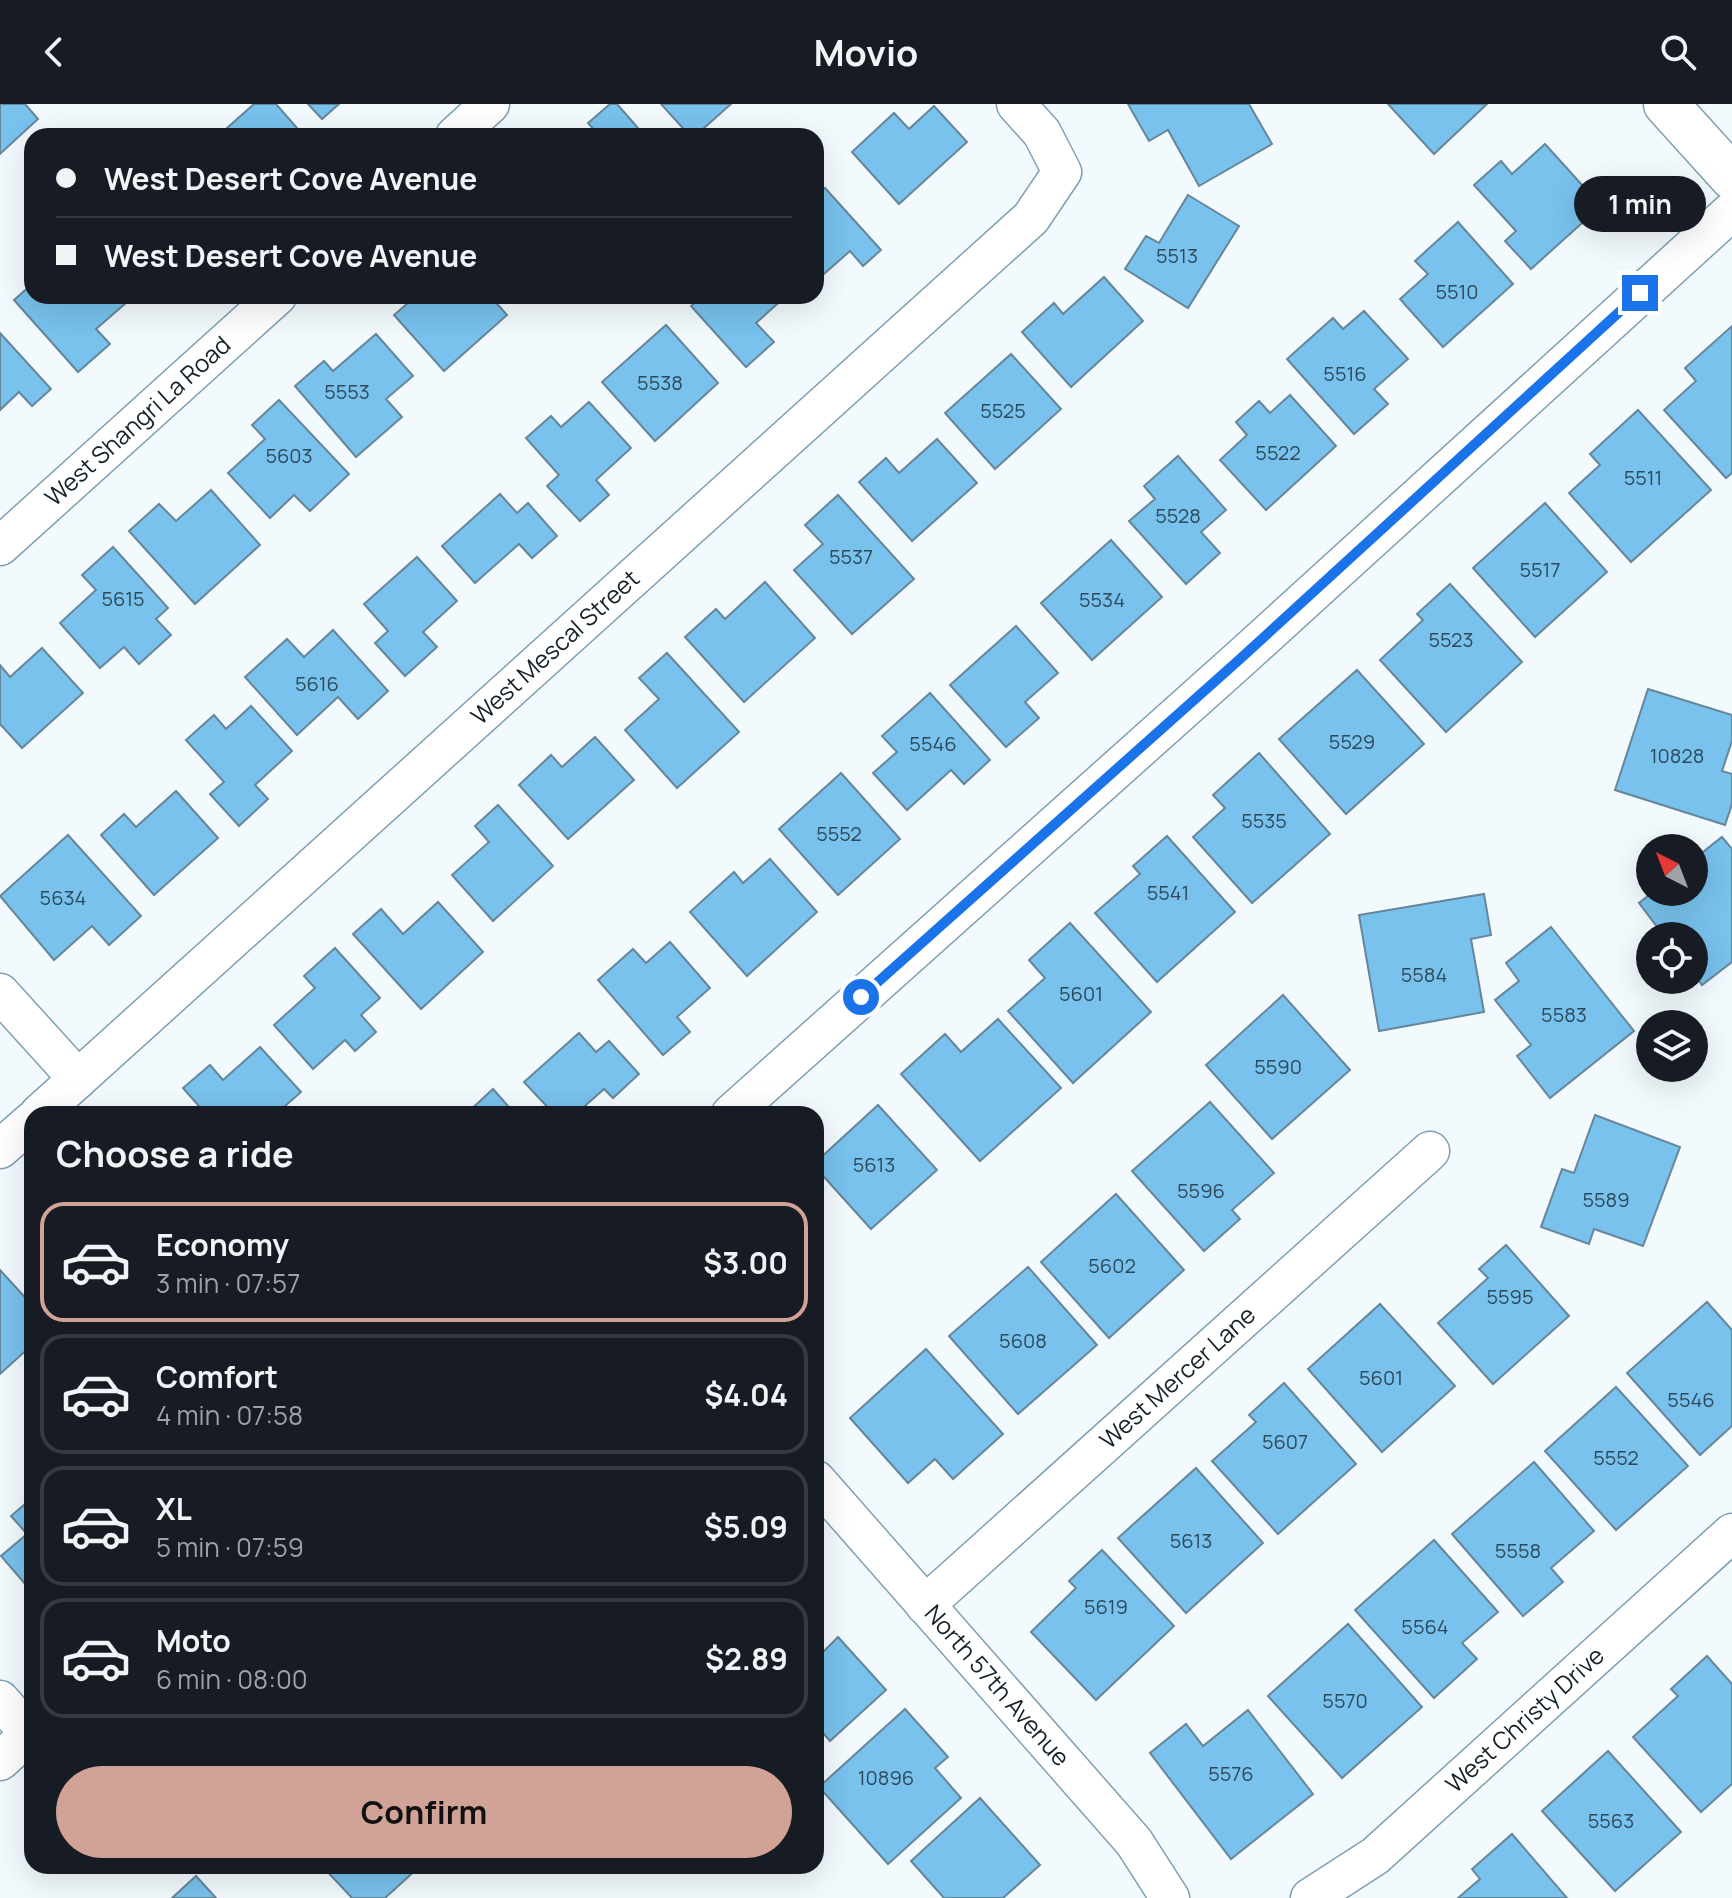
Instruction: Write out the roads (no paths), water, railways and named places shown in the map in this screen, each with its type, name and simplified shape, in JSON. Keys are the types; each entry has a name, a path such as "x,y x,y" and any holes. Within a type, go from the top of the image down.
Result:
{"street":[{"path":"464,128 490,104"},
{"name":"West Mescal Street","path":"48,1106 1031,218 1062,172 1042,133 1016,104"},
{"path":"1666,104 1732,177"},
{"path":"740,1106 1252,648 1732,211"},
{"name":"West Shangri La Road","path":"0,546 268,304"},
{"path":"0,993 78,1079"},
{"path":"0,1149 24,1128"},
{"name":"West Mercer Lane","path":"925,1605 1430,1151"},
{"name":"North 57th Avenue","path":"824,1489 1134,1842 1170,1898"},
{"name":"West Christy Drive","path":"1310,1898 1375,1856 1732,1533"},
{"path":"0,1700 24,1726"},
{"path":"0,1761 24,1739"}]}
